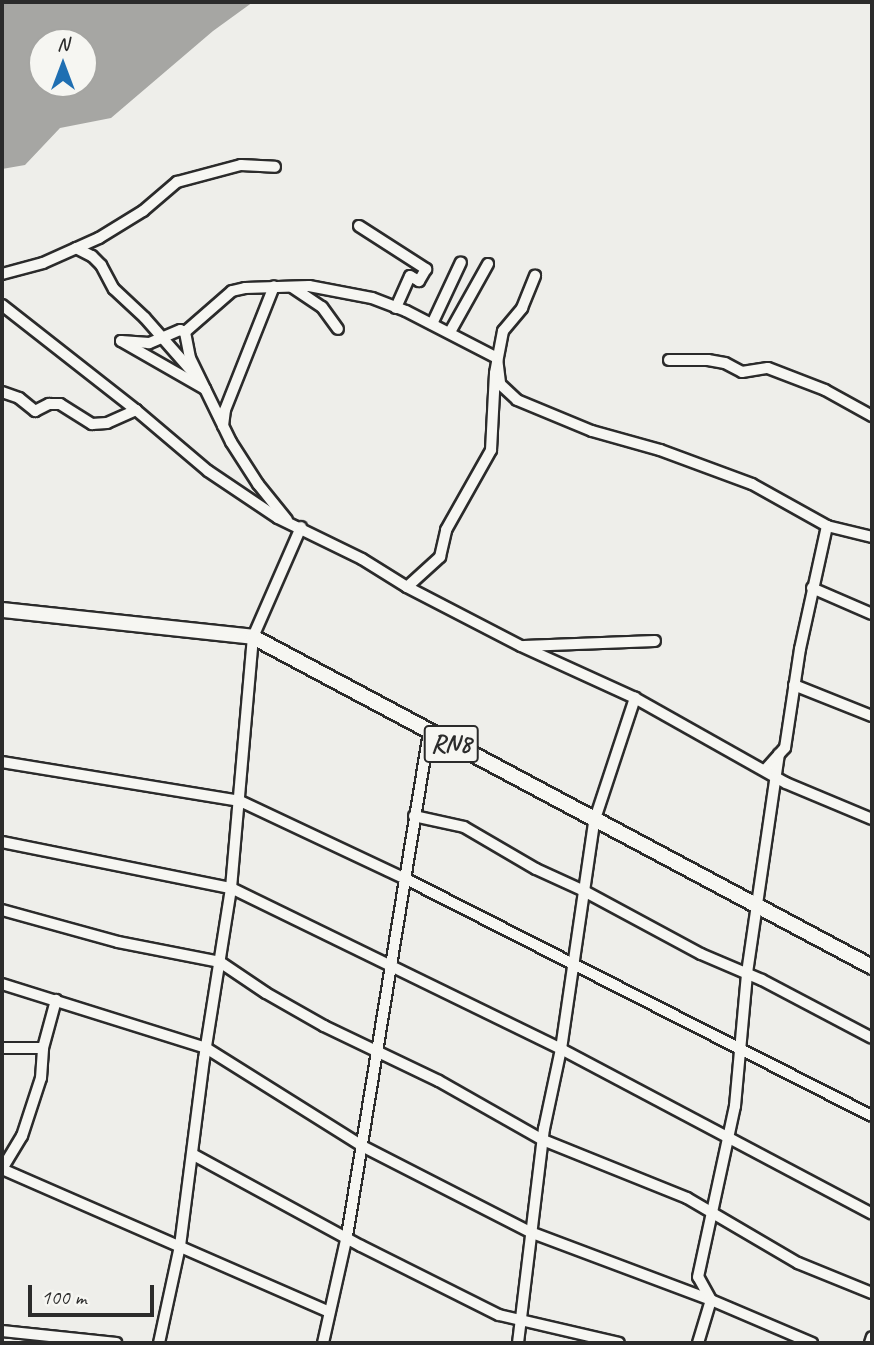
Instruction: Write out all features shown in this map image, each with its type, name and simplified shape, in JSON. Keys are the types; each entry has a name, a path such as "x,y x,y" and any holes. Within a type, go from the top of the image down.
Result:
{"main road":[{"name":"RN8","path":"2,610 253,637 594,822 756,904 872,967"}],"street":[{"path":"2,274 43,262 76,248 144,211 177,182 242,164 275,167"},
{"path":"359,226 426,269 419,281 410,276 396,307"},
{"path":"76,248 101,265 114,289 145,318 203,385"},
{"path":"432,324 461,262"},
{"path":"450,332 488,264"},
{"path":"407,587 440,557 446,530 491,450 497,358 503,331 522,308 535,275"},
{"path":"223,426 225,410 275,286"},
{"path":"291,286 322,307 338,328"},
{"path":"185,332 232,291 291,286 357,295 396,307 497,358"},
{"path":"2,305 136,410 208,471 289,522 521,646 635,698 777,777 872,819"},
{"path":"185,332 180,330 149,343 121,341 203,385"},
{"path":"185,332 190,358 223,426 258,484 289,522"},
{"path":"497,358 500,384 517,400 592,431 660,450 752,484 827,526 872,537"},
{"path":"669,360 708,360 725,363 742,372 768,368 825,390 872,416"},
{"path":"2,392 19,398 35,411 60,404 92,424 107,423 136,410"},
{"path":"765,770 785,748 812,588 827,526"},
{"path":"159,1343 180,1246 206,1048 231,888 253,637 301,527"},
{"path":"812,588 872,614"},
{"path":"521,646 655,640"},
{"path":"794,685 872,716"},
{"path":"518,1343 542,1140 561,1049 594,822 635,698"},
{"path":"323,1343 347,1236 429,732"},
{"path":"698,1343 710,1300 698,1277 735,1106 747,973 779,754"},
{"path":"2,762 240,801 405,879 872,1116"},
{"path":"414,816 464,827 536,869 872,1038"},
{"path":"2,842 231,888 561,1049 872,1214"},
{"path":"2,910 118,942 220,961 266,993 324,1026 378,1051 542,1140 712,1211 798,1263 872,1293"},
{"path":"2,984 206,1048 362,1146 530,1232 710,1300 787,1339 812,1343"},
{"path":"56,1000 43,1048 41,1078 22,1136 2,1169 329,1312"},
{"path":"2,1048 43,1048"},
{"path":"192,1154 361,1246 499,1315 619,1343"},
{"path":"2,1332 116,1343"},
{"path":"870,1343 872,1336"}],"shaded area":[{"path":"2,2 253,2 213,31 111,118 60,128 25,165 2,169"}]}
